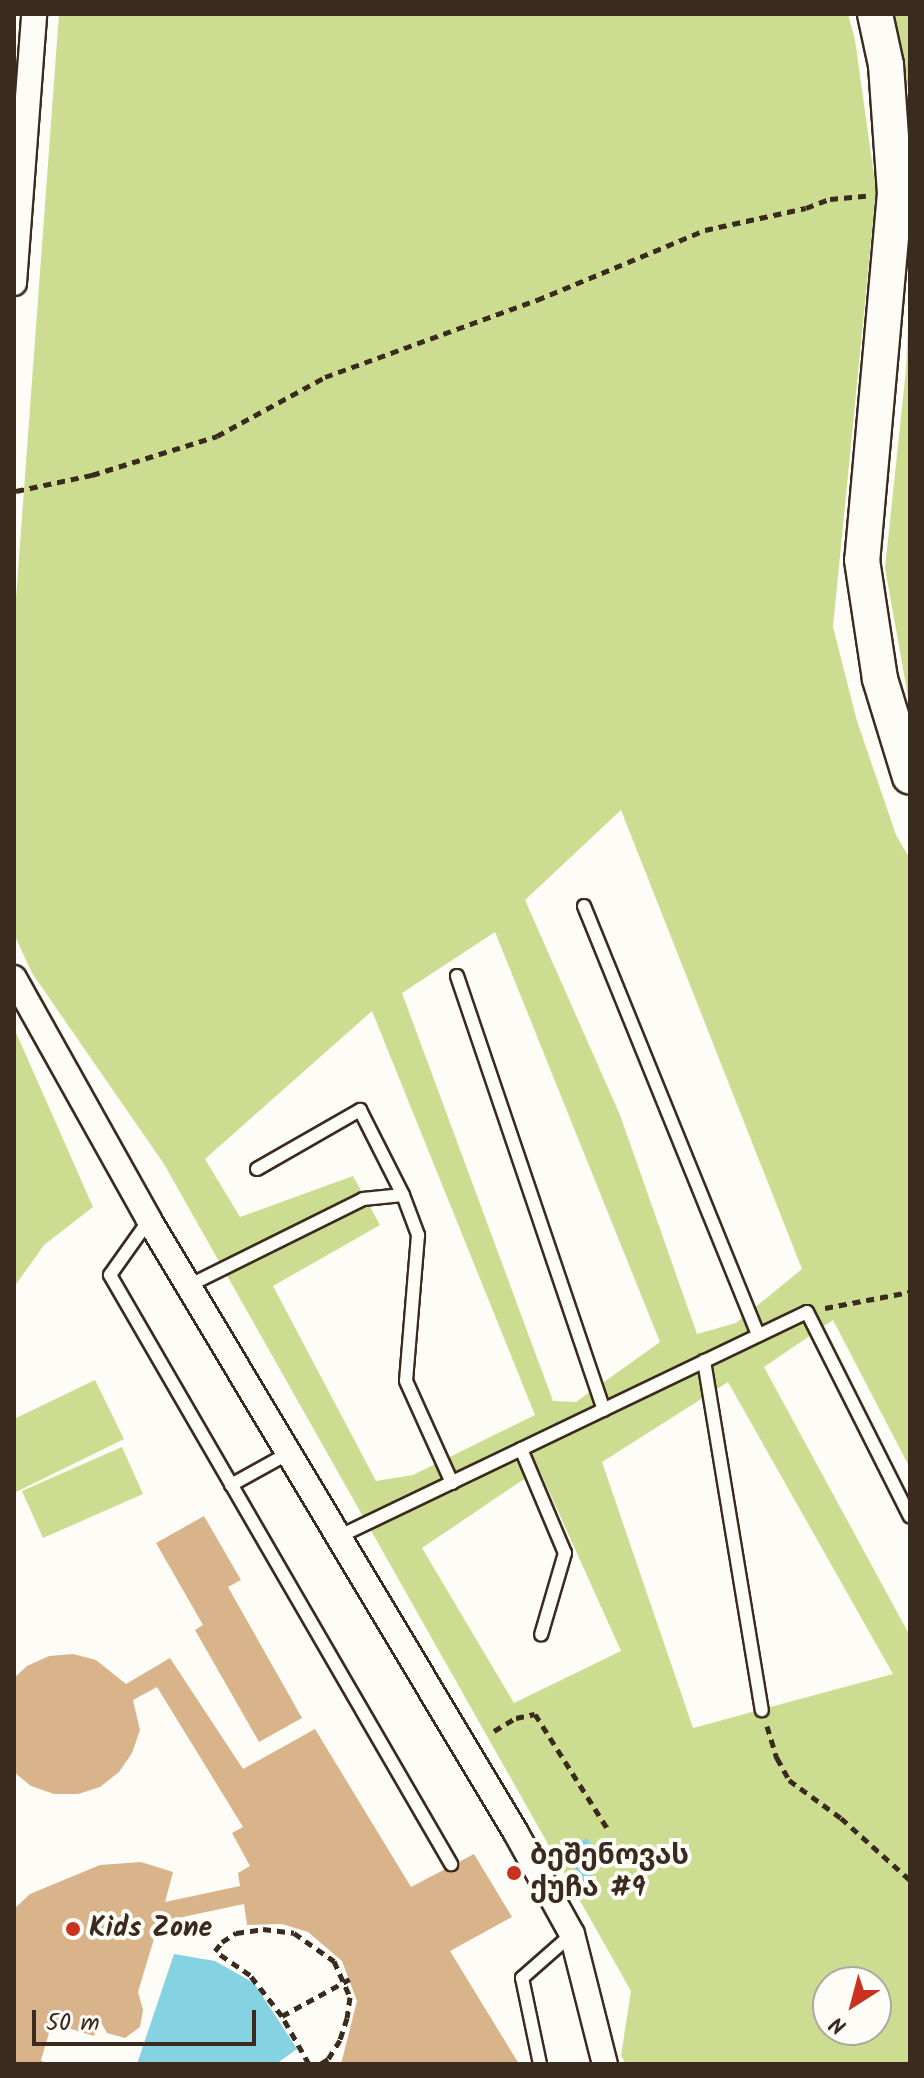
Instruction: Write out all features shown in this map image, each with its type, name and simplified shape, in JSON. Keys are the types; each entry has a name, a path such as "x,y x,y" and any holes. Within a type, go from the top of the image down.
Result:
{"main road":[{"path":"875,14 902,147 895,193 862,560 880,679 910,777"}],"street":[{"path":"14,283 34,14"},
{"path":"15,980 149,1220 516,1833 572,1934 605,2064"}],"lane":[{"path":"584,906 758,1335"},
{"path":"457,976 604,1410"},
{"path":"257,1169 360,1110 403,1195 418,1235 406,1381 452,1483"},
{"path":"190,1285 363,1199 403,1195"},
{"path":"149,1220 110,1275 451,1864"},
{"path":"338,1537 807,1312 910,1517"},
{"path":"704,1361 762,1710"},
{"path":"521,1449 565,1553 541,1635"},
{"path":"231,1485 289,1453"},
{"path":"540,2064 522,1978 572,1934"}],"path":[{"path":"16,491 92,475 217,436 325,377 537,300 705,230 806,208 830,199 895,193"},
{"path":"807,1312 910,1292"},
{"path":"762,1710 777,1758 789,1780 841,1818 910,1880"},
{"path":"494,1731 516,1718 535,1714 609,1831"},
{"path":"309,2064 282,2016 250,1975 215,1951 236,1933 263,1929 294,1933 334,1961 347,1980 350,1997 340,2040 328,2059 320,2064"},
{"path":"282,2016 347,1980"}],"green space":[{"path":"59,14 848,14 855,40 876,190 833,627 857,721 896,835 910,859 910,1468 833,1320 764,1367 910,1636 910,2064 626,2064 621,2056 631,1991 164,1164 32,973 14,934 14,626","holes":["621,810 802,1269 736,1323 697,1334 620,1115 525,900","495,932 660,1342 576,1402 553,1401 402,993","372,1011 535,1415 413,1475 376,1481 273,1286 380,1225 353,1176 240,1217 205,1159","728,1382 893,1674 693,1728 602,1462","539,1469 621,1651 514,1703 422,1548"]},
{"path":"886,14 910,14 910,94"},
{"path":"910,280 910,708 885,568 906,370"},
{"path":"14,1028 93,1207 44,1245 14,1287"},
{"path":"95,1380 124,1439 14,1493 14,1419"},
{"path":"122,1447 143,1494 43,1538 22,1491"}],"water":[{"path":"587,1838 604,1860 585,1884 565,1851"},
{"path":"174,1954 215,1961 254,1983 297,2049 276,2064 137,2064"}],"building":[{"path":"204,1516 241,1580 228,1587 302,1718 259,1742 195,1630 203,1625 156,1543"},
{"path":"73,1654 96,1660 126,1684 170,1658 243,1769 315,1729 411,1887 474,1854 512,1917 450,1951 519,2064 341,2064 357,2001 342,1961 308,1932 282,1924 247,1925 244,1904 159,1922 138,1992 143,2010 140,2027 125,2038 107,2033 99,2019 94,2036 52,2023 41,2060 46,2064 14,2064 14,1909 30,1894 100,1865 141,1862 173,1872 165,1902 240,1886 238,1873 250,1866 232,1833 243,1827 157,1687 133,1700 140,1730 132,1753 119,1772 100,1787 78,1794 54,1794 31,1786 14,1772 14,1678 27,1666 49,1656"}],"place":[{"name":"ბეშენოვას ქუჩა #9","path":"514,1873"},
{"name":"Kids Zone","path":"73,1929"}]}
